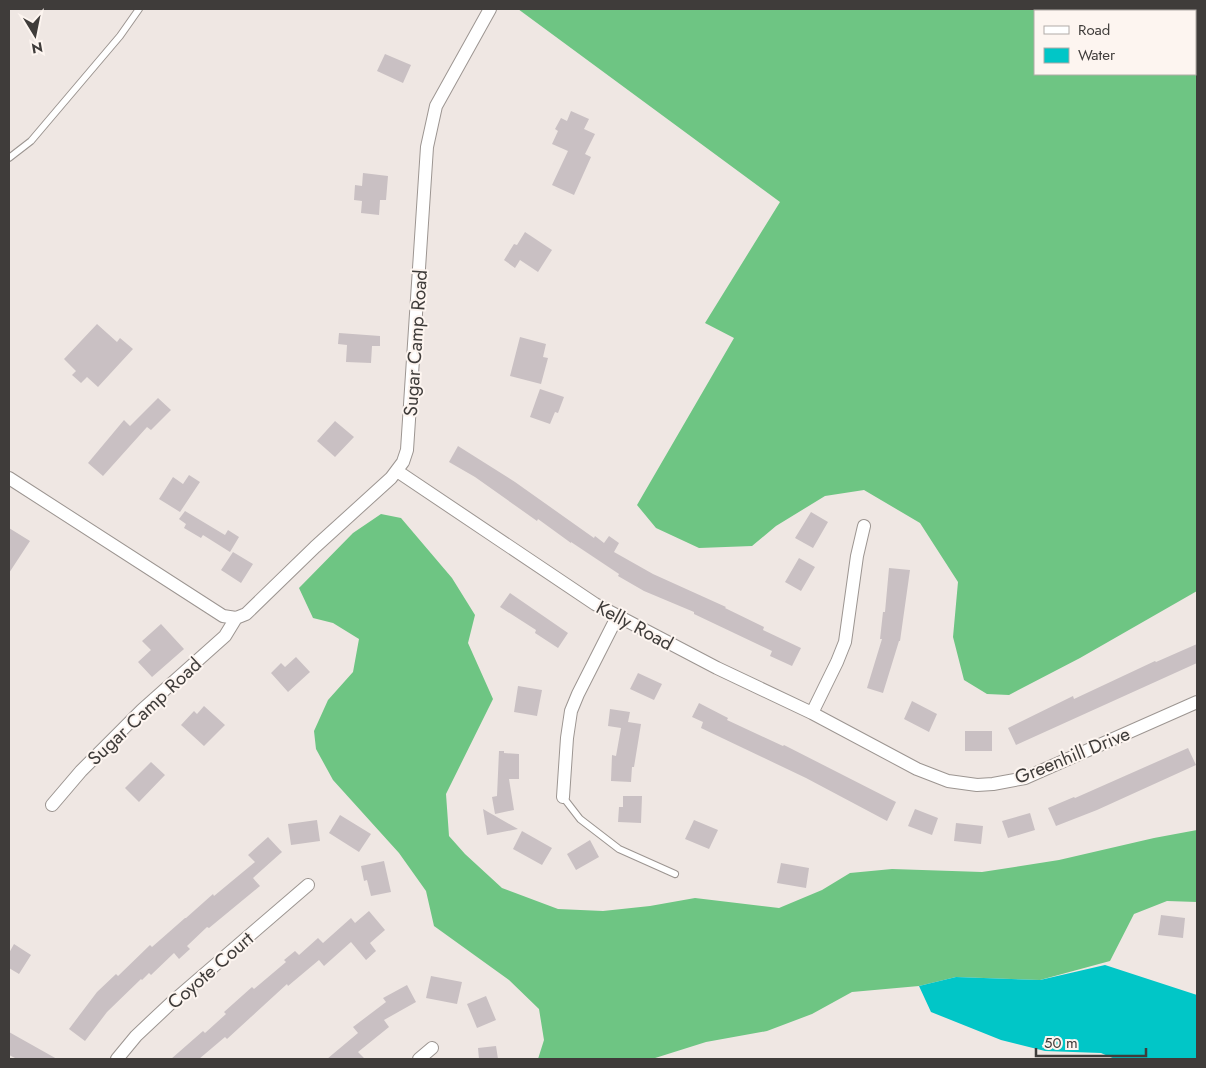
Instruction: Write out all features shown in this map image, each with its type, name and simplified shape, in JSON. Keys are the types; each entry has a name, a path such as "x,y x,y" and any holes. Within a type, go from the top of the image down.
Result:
{"street":[{"name":"Sugar Camp Road","path":"52,805 81,771 142,710 225,636 236,618 246,614 315,547 391,478 403,462 407,450 427,147 436,106 490,9"},
{"name":"Kelly Road","path":"397,471 617,617 716,668 812,713 888,754"},
{"path":"9,478 223,616 236,618"},
{"path":"812,713 837,662 844,642 857,556 864,526"},
{"path":"563,797 571,710 617,617"},
{"name":"Greenhill Drive","path":"888,754 917,769 948,781 977,785 993,784 1024,778 1047,769 1197,702"},
{"name":"Coyote Court","path":"117,1059 136,1036 171,1003 308,885"},
{"path":"419,1059 432,1048"}],"lane":[{"path":"9,158 31,141 120,36 139,9"},
{"path":"563,797 580,819 619,849 675,874"}],"green space":[{"path":"518,9 1197,9 1197,591 1080,658 1009,695 987,694 964,680 953,637 958,582 920,523 864,490 825,496 776,526 752,546 699,548 656,528 637,505 734,338 705,323 780,202"},
{"path":"381,514 401,518 452,578 475,615 468,643 493,699 446,794 449,836 465,854 502,888 558,909 603,911 650,906 695,898 779,908 822,890 850,873 892,869 982,872 1059,860 1197,830 1197,902 1167,901 1134,914 1110,961 1040,980 956,977 919,986 852,992 812,1014 767,1031 706,1042 652,1059 538,1059 544,1040 539,1009 509,980 434,926 426,891 399,853 333,780 316,749 314,731 328,700 353,672 359,639 333,623 313,618 299,588 353,533"}],"water":[{"path":"1105,965 1197,995 1197,1059 1115,1059 1101,1053 1045,1051 1001,1040 931,1012 919,986 956,977 1040,980"}],"building":[{"path":"385,54 411,65 403,83 377,71"},
{"path":"571,111 589,119 584,129 595,134 585,154 591,157 574,195 552,185 568,151 552,144 558,131 555,129 561,118 567,121"},
{"path":"363,173 388,176 386,200 380,200 379,215 361,213 362,201 354,200 355,185 362,186"},
{"path":"525,232 552,250 538,272 520,260 515,268 504,260 514,244 517,245"},
{"path":"97,324 117,342 120,338 133,349 98,387 87,377 81,383 72,375 76,371 64,359"},
{"path":"339,333 380,336 380,346 372,346 371,363 346,362 347,345 338,344"},
{"path":"520,337 546,344 543,357 548,358 541,384 510,376"},
{"path":"540,389 564,397 558,413 555,412 550,424 530,417"},
{"path":"158,398 171,410 151,430 147,427 103,476 88,463 124,420 130,426"},
{"path":"335,421 354,437 335,457 317,441"},
{"path":"458,446 515,482 594,538 595,536 604,543 609,536 619,543 614,552 653,574 726,607 764,627 763,630 801,648 792,666 770,656 772,651 694,614 694,612 644,591 618,576 619,574 538,519 537,521 475,477 449,462"},
{"path":"189,475 200,482 180,512 159,499 173,477 183,484"},
{"path":"185,511 225,535 228,530 239,537 230,552 203,535 201,538 184,528 186,524 179,519"},
{"path":"811,512 828,522 813,548 795,538"},
{"path":"9,528 30,541 9,573"},
{"path":"233,552 253,564 241,583 221,570"},
{"path":"799,558 815,567 801,591 785,582"},
{"path":"889,568 910,570 900,641 883,693 867,688 882,639 880,639 883,612 885,612"},
{"path":"510,593 568,633 558,648 535,633 536,630 500,607"},
{"path":"161,624 184,649 152,677 138,662 151,650 142,641"},
{"path":"1197,644 1197,663 1016,745 1008,728 1073,696 1074,699 1155,661"},
{"path":"296,657 310,672 288,692 271,673 281,663 285,667"},
{"path":"638,673 662,684 654,700 630,689"},
{"path":"518,686 542,690 537,716 514,712"},
{"path":"912,701 937,714 929,732 904,719"},
{"path":"699,703 728,718 727,720 784,745 896,802 887,821 806,778 701,728 703,722 692,717"},
{"path":"204,706 225,725 204,746 181,725 194,711 197,714"},
{"path":"610,709 630,712 628,722 641,724 634,767 632,767 631,782 611,781 612,755 616,756 621,728 608,726"},
{"path":"965,731 992,731 992,751 965,751"},
{"path":"1188,748 1196,765 1097,810 1056,826 1048,808"},
{"path":"499,751 519,754 519,779 509,779 514,810 495,814 492,797 497,796"},
{"path":"151,762 165,775 139,802 125,788"},
{"path":"623,796 642,796 641,823 618,822 619,807 623,807"},
{"path":"483,809 518,829 487,835"},
{"path":"915,809 938,818 932,835 908,826"},
{"path":"1030,813 1035,830 1008,838 1002,821"},
{"path":"340,815 371,834 359,852 329,833"},
{"path":"317,820 320,841 291,845 288,824"},
{"path":"694,820 718,830 709,849 685,839"},
{"path":"956,823 983,826 981,844 954,841"},
{"path":"522,831 552,848 542,865 513,849"},
{"path":"268,837 282,852 253,878 260,886 209,928 207,927 187,946 190,949 179,959 174,953 151,975 149,973 141,979 107,1012 85,1041 69,1029 97,992 116,974 118,976 150,945 152,947 213,894 214,896 255,862 248,855"},
{"path":"590,840 599,857 576,870 567,854"},
{"path":"384,861 391,892 371,896 367,880 364,881 361,866"},
{"path":"781,863 809,868 806,888 777,883"},
{"path":"369,911 385,930 370,943 376,951 366,960 351,942 324,966 319,960 288,986 287,984 227,1039 225,1037 199,1059 171,1059 203,1031 205,1033 226,1014 224,1012 252,987 254,989 286,962 284,960 295,951 299,955 318,938 323,943 351,918 355,923"},
{"path":"1161,915 1185,918 1183,938 1158,935"},
{"path":"14,944 31,955 19,974 9,968 9,953"},
{"path":"431,976 462,982 457,1004 426,998"},
{"path":"407,985 416,1002 384,1020 389,1027 358,1052 365,1059 327,1059 358,1033 353,1027 386,1002 383,998"},
{"path":"486,996 496,1020 477,1028 467,1004"},
{"path":"9,1032 57,1059 17,1059 9,1055"},
{"path":"496,1046 498,1059 479,1059 478,1048"}]}
